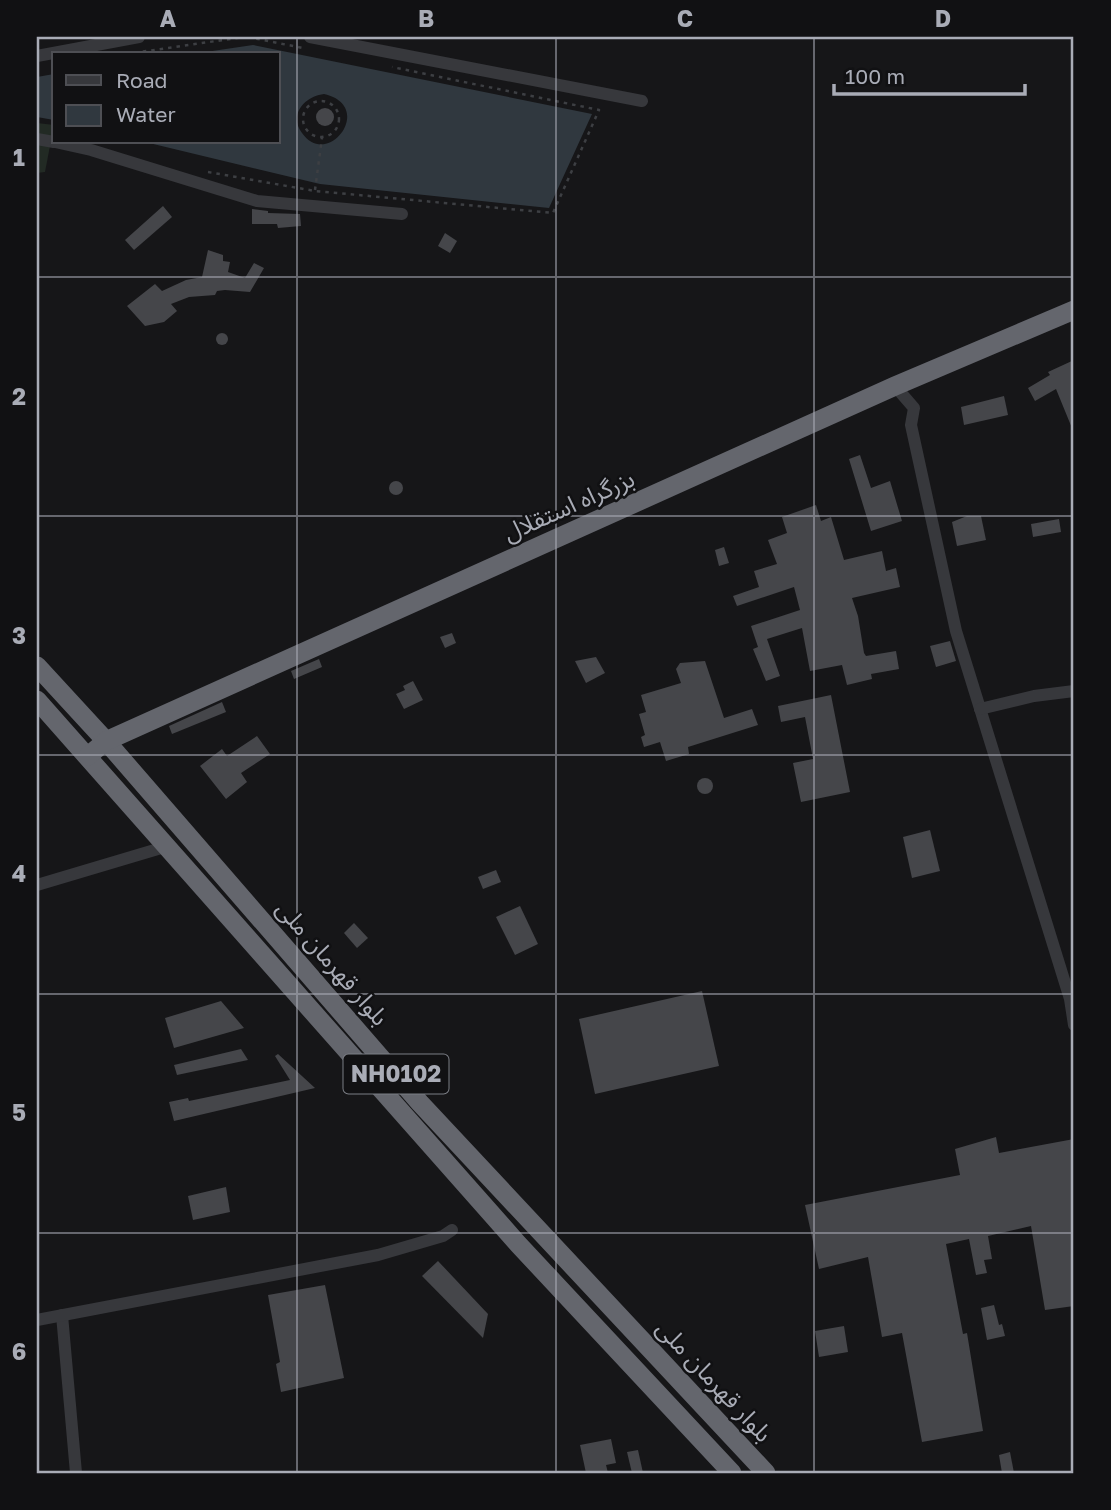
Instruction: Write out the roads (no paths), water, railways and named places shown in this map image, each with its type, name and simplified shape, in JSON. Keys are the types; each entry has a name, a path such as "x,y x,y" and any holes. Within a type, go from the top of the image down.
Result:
{"highway":[{"name":"بزرگراه استقلال","path":"88,756 106,741 895,386 1074,310"},
{"name":"بلوار قهرمان ملی","path":"37,666 106,741 421,1103 766,1473"},
{"name":"بلوار قهرمان ملی","path":"37,700 518,1244 732,1473"}],"street":[{"path":"58,52 139,37"},
{"path":"310,37 642,101"},
{"path":"63,144 257,201 402,214"},
{"path":"895,386 914,408 911,425 956,631 1072,998 1074,1025"},
{"path":"980,709 1034,696 1074,691"},
{"path":"37,885 168,846"},
{"path":"37,1320 378,1255 443,1236 452,1230"},
{"path":"62,1315 76,1473"}],"water":[{"path":"253,45 592,114 549,208 320,184 153,144 280,144 280,52 206,52","holes":["324,94 339,101 346,110 347,121 342,132 334,140 324,144 313,142 298,126 298,113 311,98"]},
{"path":"52,74 52,120 37,117 37,77"}]}
